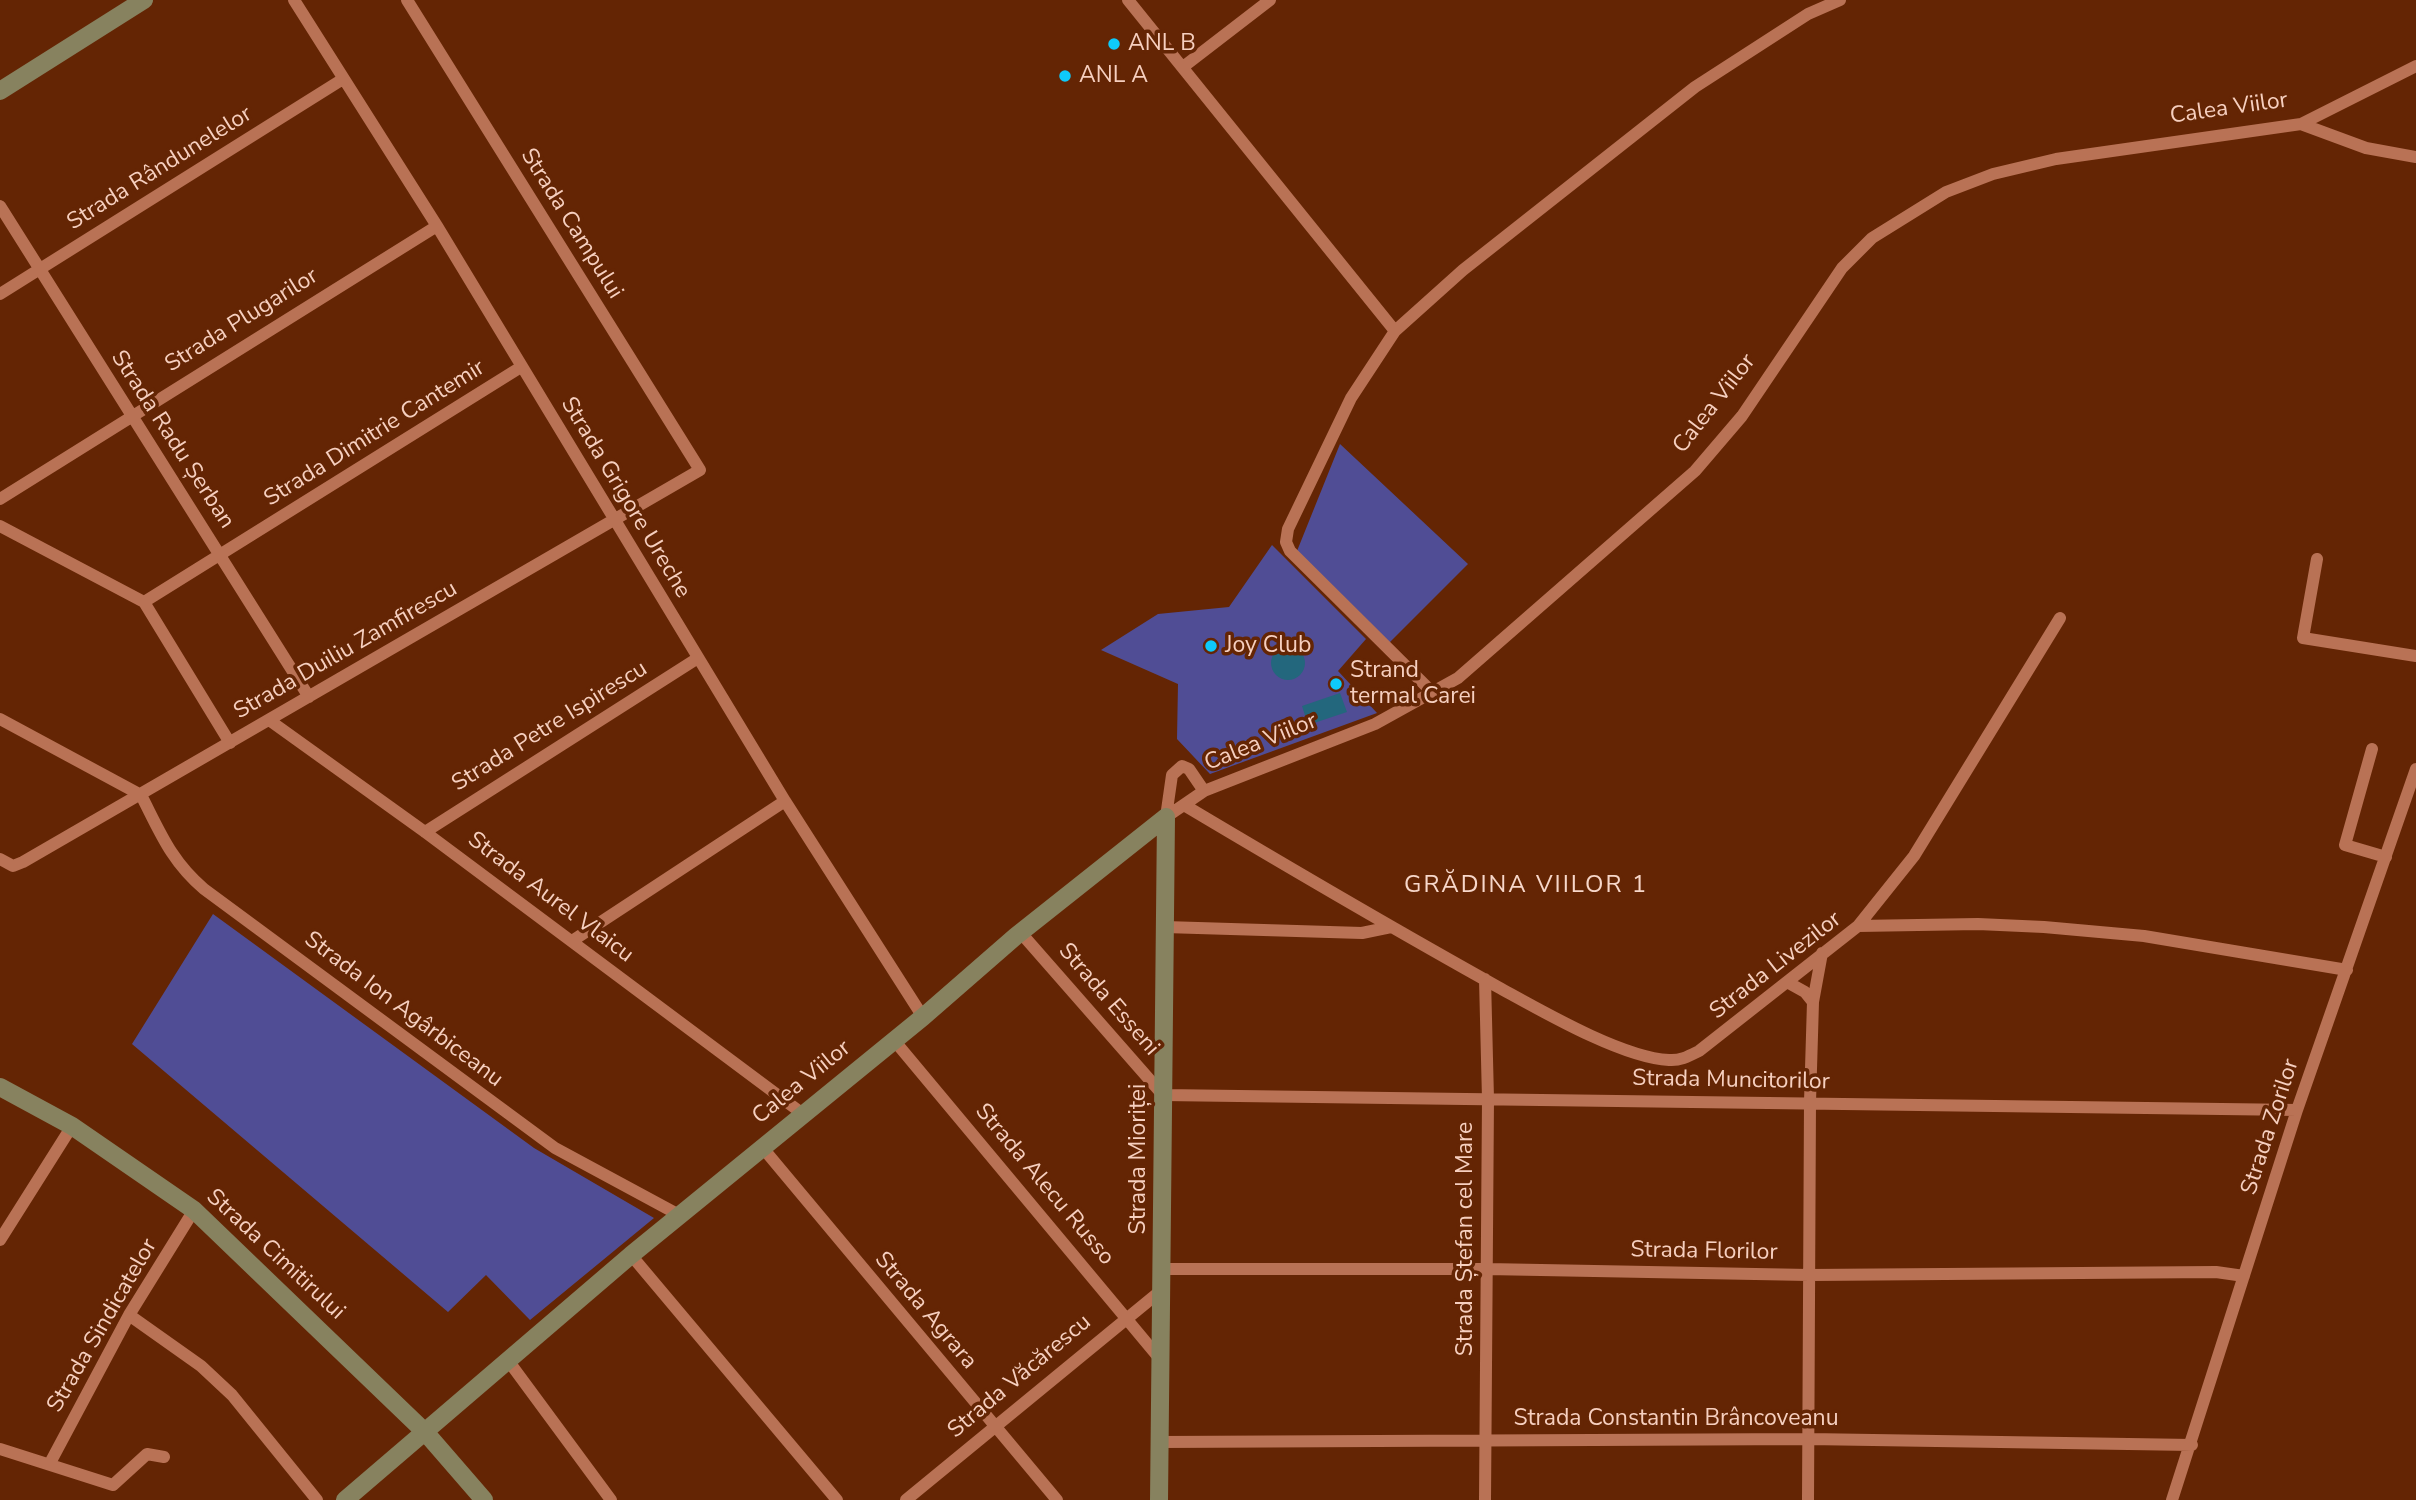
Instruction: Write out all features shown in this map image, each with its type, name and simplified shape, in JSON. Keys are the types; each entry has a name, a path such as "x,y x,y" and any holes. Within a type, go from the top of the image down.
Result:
{"street":[{"path":"0,91 122,6 144,0"},
{"name":"Strada Grigore Ureche","path":"294,0 437,226 785,801 923,1017"},
{"name":"Strada Campului","path":"407,0 700,470"},
{"path":"1128,0 1395,331"},
{"path":"1183,67 1270,0"},
{"path":"1434,694 1290,551 1286,542 1288,529 1351,398 1395,331 1463,270 1695,87 1808,14 1840,0"},
{"name":"Calea Viilor","path":"345,1500 631,1255 1166,817 1205,791 1375,724 1434,694 1458,678 1695,471 1742,416 1842,268 1872,238 1946,192 1993,174 2056,159 2301,124 2416,66"},
{"name":"Strada Rândunelelor","path":"0,294 343,79"},
{"path":"2301,124 2356,146 2416,158"},
{"name":"Strada Radu Șerban","path":"0,206 309,697"},
{"name":"Strada Plugarilor","path":"0,499 437,226"},
{"name":"Strada Dimitrie Cantemir","path":"144,602 222,556 521,367"},
{"name":"Strada Duiliu Zamfirescu","path":"0,859 13,866 700,470"},
{"path":"0,526 144,602 230,743"},
{"path":"2317,559 2303,638 2416,656"},
{"path":"1858,926 1913,856 2060,618"},
{"name":"Strada Petre Ispirescu","path":"425,832 698,659"},
{"path":"0,719 141,794"},
{"name":"Strada Aurel Vlaicu","path":"269,720 425,832 803,1114"},
{"path":"2372,749 2345,845 2386,857"},
{"path":"1166,817 1172,775 1177,769 1182,766 1189,769 1205,791"},
{"name":"Strada Zorilor","path":"2172,1500 2192,1445 2297,1110 2416,769"},
{"name":"Strada Ion Agârbiceanu","path":"141,794 170,853 183,870 204,888 555,1148 681,1216"},
{"path":"572,941 785,801"},
{"name":"Strada Livezilor","path":"1184,805 1391,927 1548,1014 1628,1050 1668,1060 1684,1059 1699,1051 1858,926 1978,924 2044,927 2144,936 2347,970"},
{"name":"Strada Mioriței","path":"1159,1500 1166,817"},
{"path":"1165,927 1362,933 1391,927"},
{"name":"Strada Esseni","path":"1021,933 1163,1095"},
{"path":"1808,1500 1810,1102 1813,1002 1822,953"},
{"name":"Strada Ștefan cel Mare","path":"1485,979 1488,1100 1485,1500"},
{"path":"1787,982 1805,992 1813,1002"},
{"name":"Strada Alecu Russo","path":"893,1039 1160,1359"},
{"name":"Strada Cimitirului","path":"0,1087 72,1126 194,1210 426,1433 484,1500"},
{"name":"Strada Muncitorilor","path":"1163,1095 2297,1110"},
{"path":"0,1240 72,1126"},
{"name":"Strada Agrara","path":"762,1147 1057,1500"},
{"name":"Strada Sindicatelor","path":"50,1463 129,1315 194,1210"},
{"path":"631,1255 837,1500"},
{"name":"Strada Florilor","path":"1162,1269 1487,1269 1809,1275 2216,1272 2244,1276"},
{"name":"Strada Văcărescu","path":"906,1500 1126,1316 1163,1289"},
{"path":"129,1315 201,1366 233,1395 317,1500"},
{"path":"507,1359 611,1500"},
{"name":"Strada Constantin Brâncoveanu","path":"1160,1442 1809,1439 2192,1445"},
{"path":"0,1448 113,1485 147,1454 164,1457"}],"shaded area":[{"path":"1340,444 1468,564 1389,643 1297,551"},
{"name":"Strand termal Carei","path":"1272,545 1366,639 1338,671 1377,713 1210,774 1177,739 1178,684 1101,650 1158,614 1229,607"},
{"path":"213,914 534,1148 654,1218 530,1320 486,1275 448,1312 132,1044"}],"water":[{"path":"1288,646 1300,651 1305,663 1300,675 1288,680 1276,675 1271,663 1276,651"},
{"path":"1340,693 1347,712 1308,725 1302,706"}],"place":[{"name":"ANL B","path":"1114,44"},
{"name":"ANL A","path":"1065,76"},
{"name":"Joy Club","path":"1211,646"},
{"name":"Strand termal Carei","path":"1336,684"}],"district":[{"name":"GRĂDINA VIILOR 1","path":"1526,886"}]}
